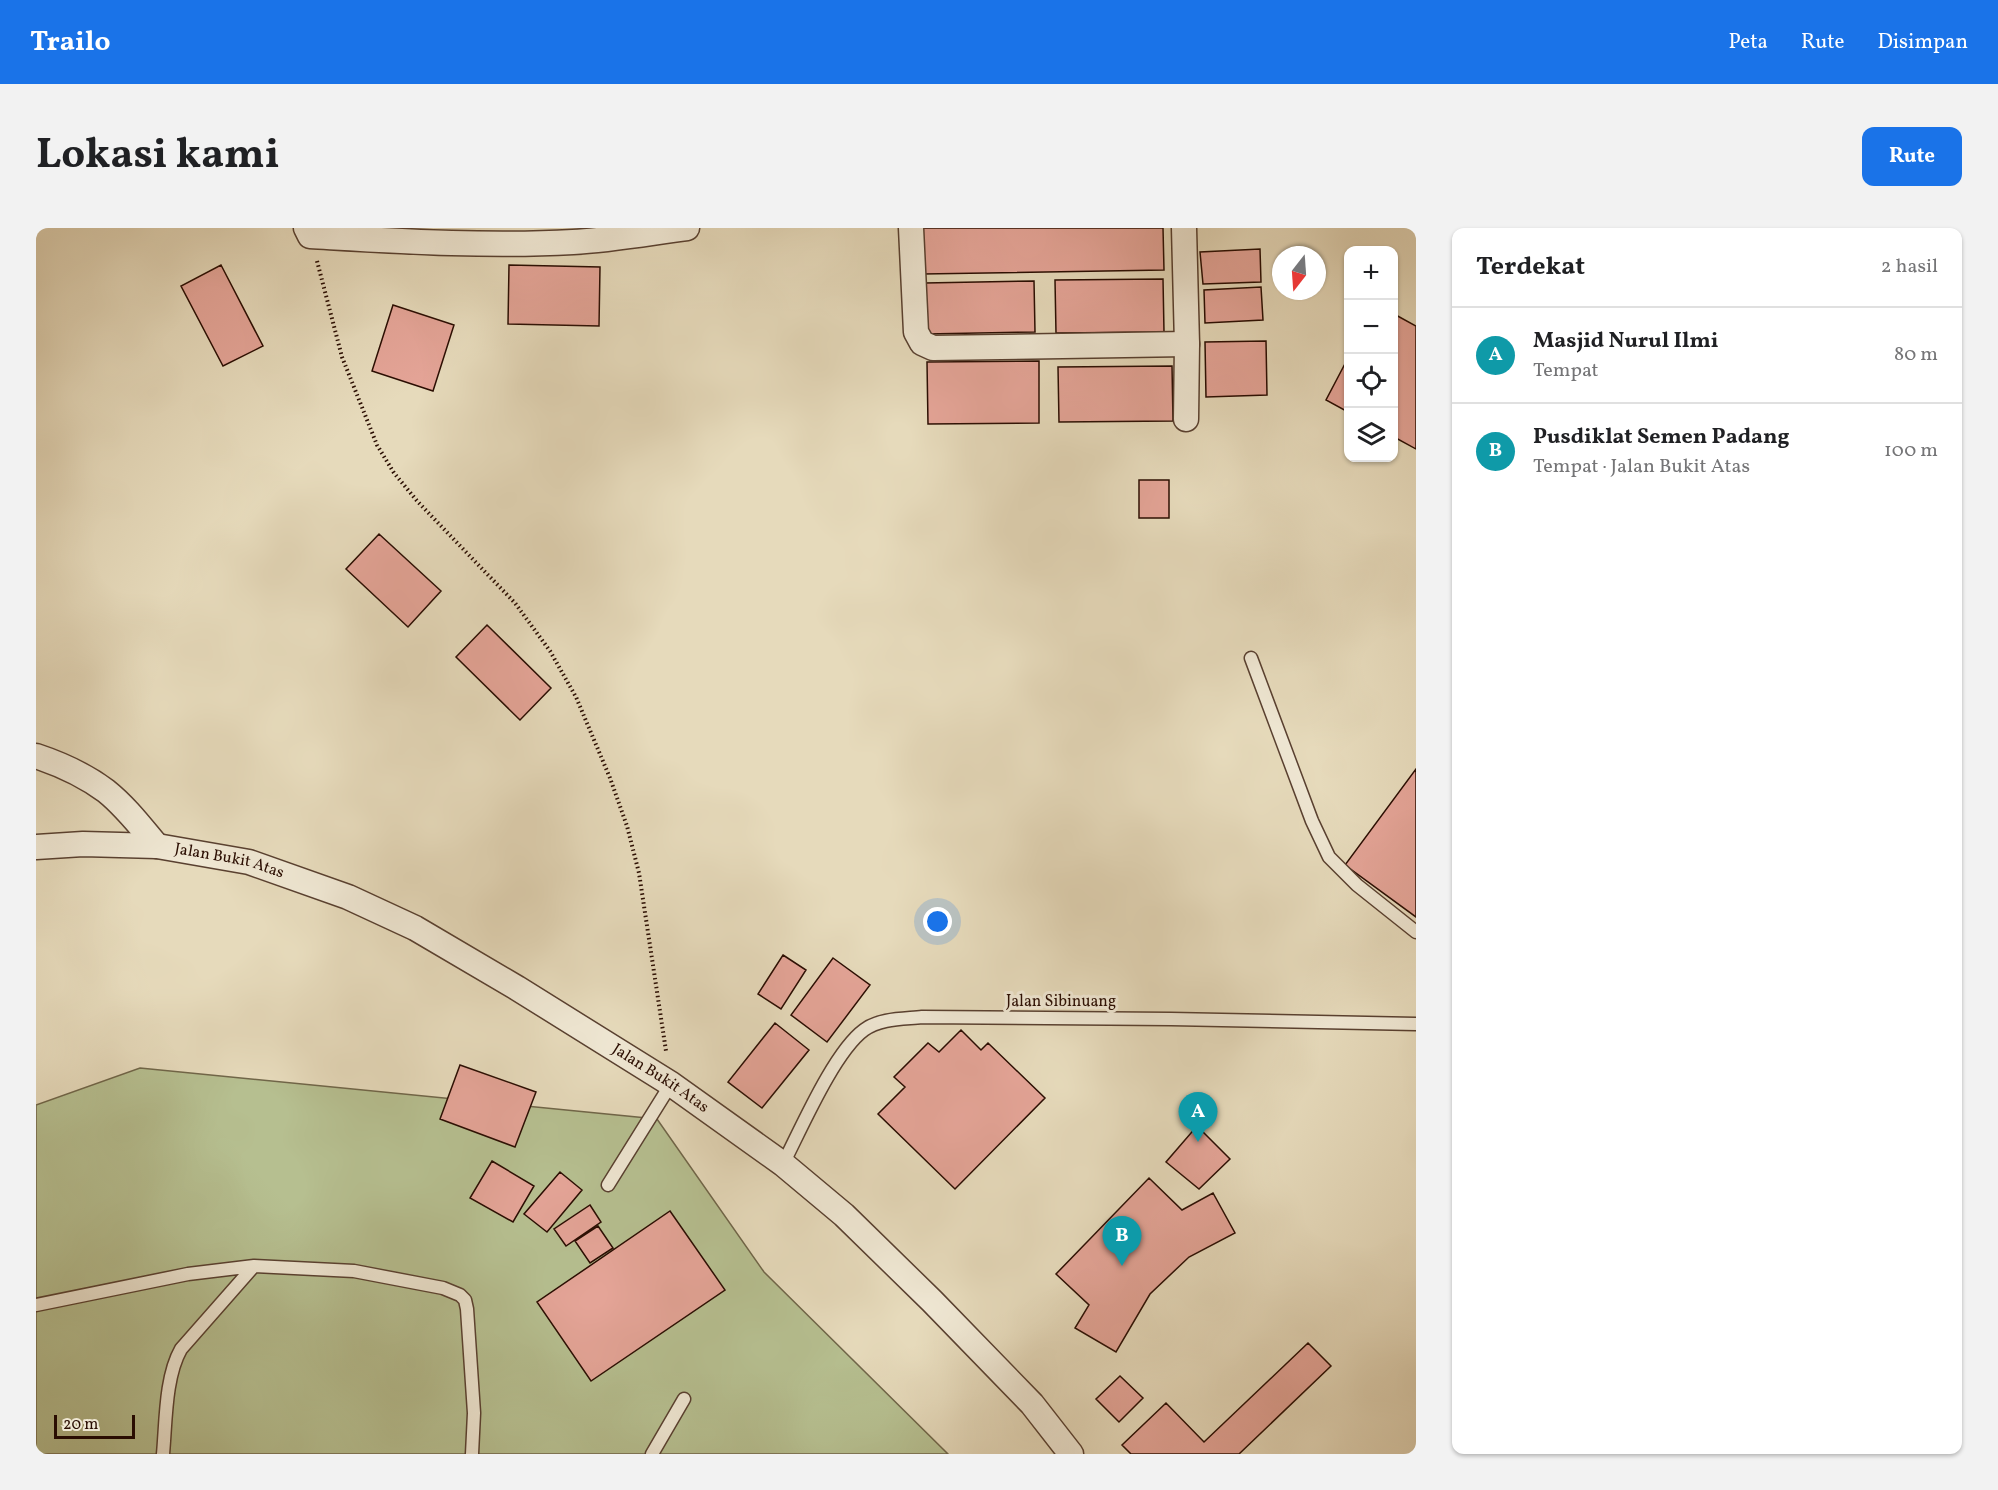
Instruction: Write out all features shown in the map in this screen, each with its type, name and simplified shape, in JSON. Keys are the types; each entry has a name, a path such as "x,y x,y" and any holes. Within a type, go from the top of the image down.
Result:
{"street":[{"path":"308,232 407,241 495,243 573,242 687,228"},
{"path":"911,228 916,332 921,343 933,348 1187,344"},
{"path":"1184,228 1186,419"},
{"name":"Jalan Bukit Atas","path":"36,756 54,762 105,791 129,812 157,846"},
{"name":"Jalan Bukit Atas","path":"36,847 83,844 157,846 249,862 348,897 415,928 517,988 671,1084 783,1164 844,1215 932,1301 1032,1404 1071,1454"}],"lane":[{"path":"1251,658 1312,821 1329,856 1357,885 1416,932"},
{"name":"Jalan Sibinuang","path":"783,1164 846,1048 865,1029 891,1020 922,1017 1416,1024"},
{"path":"608,1185 671,1084"},
{"path":"36,1305 188,1274 254,1266 354,1271 443,1288 460,1295 465,1300 467,1309 474,1413 472,1454"},
{"path":"163,1454 171,1378 176,1358 181,1349 254,1266"},
{"path":"652,1454 684,1399"}],"path":[{"path":"308,232 342,357 377,445 394,473 418,502 515,603 550,651 576,697 610,778 627,826 639,873 671,1084"}],"green space":[{"path":"140,1068 657,1119 764,1272 948,1454 36,1454 36,1105"}],"building":[{"path":"922,228 1163,228 1164,270 923,274"},
{"path":"1260,249 1261,282 1203,284 1200,252"},
{"path":"221,265 263,346 223,366 181,286"},
{"path":"509,265 600,267 599,326 508,324"},
{"path":"1163,279 1164,332 1056,333 1055,280"},
{"path":"1034,281 1035,332 926,334 925,283"},
{"path":"1261,287 1263,320 1205,323 1204,290"},
{"path":"393,305 454,325 433,391 372,371"},
{"path":"1398,316 1416,326 1416,449 1398,439"},
{"path":"1266,341 1267,395 1206,397 1205,342"},
{"path":"1039,361 1039,423 928,424 927,362"},
{"path":"1172,366 1173,421 1059,422 1058,367"},
{"path":"1344,366 1344,410 1326,400"},
{"path":"1139,480 1169,480 1169,518 1139,518"},
{"path":"379,534 441,591 408,627 346,569"},
{"path":"487,625 551,688 520,720 456,657"},
{"path":"1416,769 1416,917 1345,865"},
{"path":"783,955 806,970 781,1009 758,994"},
{"path":"833,958 870,985 827,1042 791,1015"},
{"path":"775,1023 809,1050 762,1108 728,1082"},
{"path":"961,1030 981,1050 988,1043 1045,1098 955,1189 878,1114 905,1087 894,1077 928,1043 939,1052"},
{"path":"460,1065 536,1092 515,1147 440,1119"},
{"path":"1197,1126 1230,1159 1199,1189 1166,1162"},
{"path":"492,1161 534,1186 513,1222 470,1198"},
{"path":"560,1172 582,1190 547,1232 524,1214"},
{"path":"1149,1178 1182,1210 1213,1193 1235,1233 1189,1257 1150,1294 1116,1352 1075,1328 1089,1305 1056,1274"},
{"path":"590,1205 601,1222 566,1246 554,1229"},
{"path":"670,1211 725,1290 591,1381 537,1302"},
{"path":"598,1226 613,1248 590,1263 575,1241"},
{"path":"1308,1343 1331,1366 1239,1454 1131,1454 1122,1445 1166,1403 1204,1442"},
{"path":"1120,1376 1143,1398 1119,1422 1096,1399"}],"place":[{"name":"Masjid Nurul Ilmi","path":"1198,1142"},
{"name":"Pusdiklat Semen Padang","path":"1122,1266"}]}
